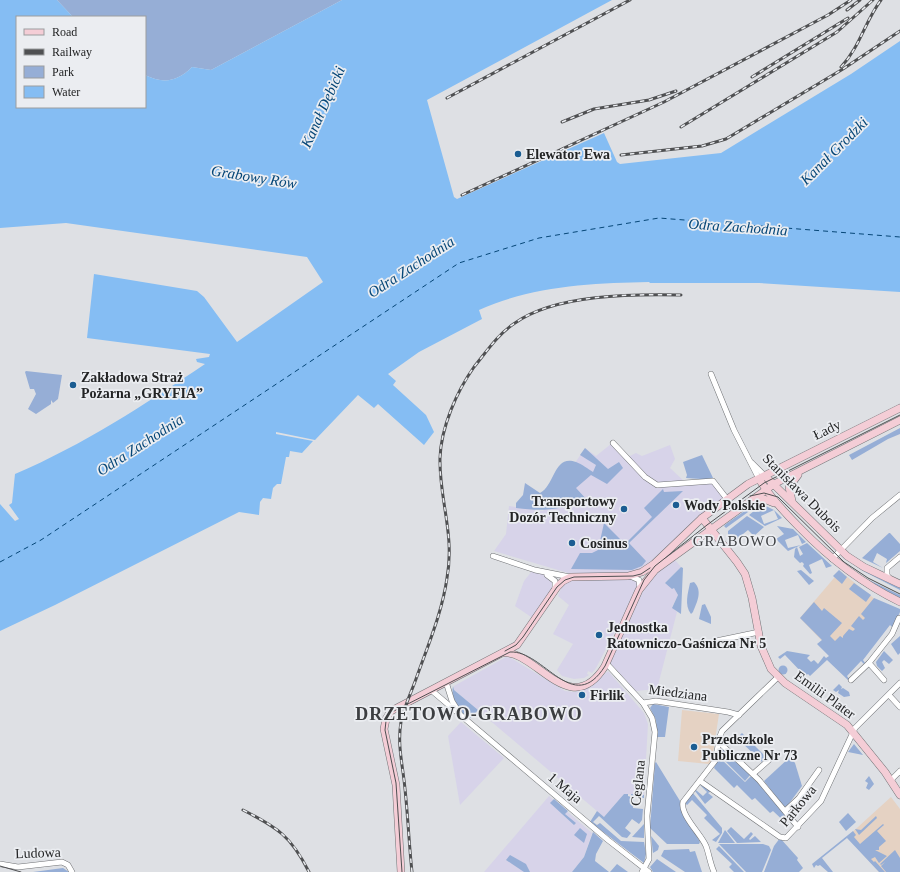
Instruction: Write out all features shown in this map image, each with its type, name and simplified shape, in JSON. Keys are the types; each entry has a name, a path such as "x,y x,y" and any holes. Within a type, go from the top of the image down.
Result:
{"street":[{"name":"Stanisława Dubois","path":"711,374 734,430 746,454 762,477 765,490 832,559 868,586 900,602"},
{"name":"Łady","path":"572,577 628,576 640,573 650,567 702,518 762,477 900,408"},
{"name":"Łady","path":"503,653 510,653 522,659 559,684 573,687 584,685 593,680 606,663 639,590 655,570 774,484 900,420"},
{"path":"613,443 652,483 661,486 713,481 728,499"},
{"name":"Łady","path":"797,507 790,497 789,488 792,480 804,470"},
{"name":"Stanisława Dubois","path":"762,477 774,484 840,550 858,563 900,584"},
{"path":"840,550 872,518 900,495"},
{"path":"747,503 757,500 766,500 779,506"},
{"name":"Emilii Plater","path":"702,518 737,562 744,574 752,598 758,632 765,657 778,676 843,722 891,780 900,795"},
{"name":"Stanisława Dubois","path":"832,559 840,550"},
{"path":"493,556 544,573 572,577"},
{"path":"892,581 888,576 887,570 893,562 900,557"},
{"path":"544,573 554,582 554,591"},
{"path":"628,576 639,579 641,584 639,590"},
{"path":"522,659 518,649 522,640 554,591 563,581 572,577"},
{"path":"851,680 869,663 892,634 899,618"},
{"path":"716,641 758,632"},
{"path":"401,872 396,785 384,729 386,719 390,712 516,646 522,640"},
{"name":"Miedziana","path":"606,663 643,702 656,701 739,715"},
{"path":"869,663 884,680"},
{"path":"714,872 705,844 683,810 683,804 687,796 716,759 720,734 778,676"},
{"name":"1 Maja","path":"446,682 453,704 466,720"},
{"name":"Parkowa","path":"700,781 784,839 798,827 822,798 858,725 900,683"},
{"name":"1 Maja","path":"430,690 645,871"},
{"path":"889,695 900,707"},
{"name":"Ceglana","path":"643,702 652,718 655,732 647,816 649,859 645,871"},
{"path":"722,745 753,774 798,827"},
{"path":"753,774 770,759 770,756 767,753"},
{"path":"785,811 800,798 820,770"},
{"path":"891,780 900,771"},
{"name":"Ludowa","path":"0,864 18,867 62,862 68,865 72,872"}],"shaded area":[{"path":"611,444 653,485 714,484 725,499 645,569 633,573 575,575 494,551 506,534 509,506 543,511 585,448 596,456"},
{"path":"670,445 675,459 670,468 686,483 661,484 652,481 628,457 636,453 642,456"},
{"path":"675,560 681,567 665,583 674,588 678,595 672,607 677,612 657,689 636,691 610,663 642,593 653,576"},
{"path":"532,571 544,574 553,581 555,588 534,619 515,606 524,581"},
{"path":"840,571 897,617 849,669 800,618"},
{"path":"631,578 637,581 638,587 596,668 592,673 588,671 587,674 589,675 584,678 574,679 562,676 557,670 573,644 553,634 569,605 558,596 563,584 569,580"},
{"path":"506,657 511,658 565,691 574,692 591,687 608,671 644,713 648,724 644,795 624,794 604,817 454,690 454,686"},
{"path":"682,710 719,714 712,760 709,764 678,761"},
{"path":"461,722 504,758 460,805 448,736"},
{"path":"549,796 592,833 584,857 572,872 484,872"},
{"path":"891,797 900,809 900,872 879,872 847,837"}],"green space":[{"path":"57,0 342,0 211,70 192,67 181,76 170,80 158,80 146,75 146,16 72,16"},
{"path":"26,371 62,375 58,399 53,403 51,400 51,404 36,414 28,409 36,394 34,389 30,389"},
{"path":"900,428 900,434 888,439 852,460 849,455"},
{"path":"585,448 608,469 619,462 623,468 607,484 591,475 576,488 588,501 544,510 516,508 516,503 523,495 525,483 540,493 549,484 555,472 563,462 576,462 593,472 596,465 580,455"},
{"path":"702,455 714,480 686,478 687,475 683,462"},
{"path":"663,489 664,492 683,491 629,543 646,561 642,566 632,570 571,569 580,553 592,553 598,550 604,523 625,544 652,517 644,508"},
{"path":"756,503 755,507 726,528 724,526 726,524"},
{"path":"766,506 774,510 782,518 765,526 749,515 759,507","holes":["774,510 778,519 764,524 761,516"]},
{"path":"747,516 764,527 754,536 748,530 733,542 728,536 728,531"},
{"path":"777,526 793,529 806,542 802,544 798,535 785,540 788,548 801,545 788,551 776,539 784,534"},
{"path":"889,533 900,544 900,551 886,563 887,559 877,553 873,562 883,568 862,558"},
{"path":"807,543 832,566 826,568 822,559 809,565 812,573 810,574 803,566 804,564 802,562 800,563 794,557 795,549 797,547 800,556 803,554 799,547"},
{"path":"842,556 900,587 900,590 863,571"},
{"path":"839,560 865,578 900,595 900,598 874,586"},
{"path":"681,567 683,568 681,614 672,608 678,595 674,588 672,589 665,583"},
{"path":"801,570 814,581 809,585 797,571"},
{"path":"839,570 847,577 842,584 833,576"},
{"path":"694,582 697,585 699,593 691,614 687,599 690,583"},
{"path":"854,583 871,595 866,602 849,589"},
{"path":"874,598 900,609 900,612 893,628 890,625 863,660 865,663 864,664 861,661 847,676 849,679 848,680 827,660 810,676 808,674 805,676 785,655 780,659 778,657 787,651 810,655 807,658 811,662 814,660 818,664 824,656 826,658 829,656 817,644 822,640 800,618 814,602 822,611 824,608 842,623 830,636 835,641 840,636 843,638 849,629 853,631 855,629 851,626 859,616 863,620 865,618 861,614"},
{"path":"705,604 711,617 711,624 699,619 702,605"},
{"path":"900,636 900,653 898,655 891,644"},
{"path":"884,651 893,660 889,664 884,660 882,662 885,668 882,671 877,666 876,662"},
{"path":"781,666 785,666 787,670 785,674 781,674 779,672 779,668"},
{"path":"839,684 842,687 841,689 843,688 849,692 850,696 844,697 838,693 839,690 836,692 833,690"},
{"path":"453,686 454,690 478,710 471,718 468,718 460,711 461,709 453,696"},
{"path":"653,704 669,707 665,737 657,737 656,720 650,708"},
{"path":"742,733 765,756 762,762 737,738"},
{"path":"854,744 863,755 848,752"},
{"path":"721,746 726,751 720,758 745,782 752,775 786,815 789,826 773,811 770,813 755,798 752,800 737,785 734,788 714,768 720,755"},
{"path":"727,752 751,774 745,781 722,758"},
{"path":"790,757 795,763 802,786 788,805 784,807 764,781"},
{"path":"656,762 680,801 680,808 700,842 699,844 667,844 650,828"},
{"path":"869,776 874,784 869,790 866,788 868,783 865,781"},
{"path":"700,785 712,791 708,793 713,797 705,804 695,791 696,790 703,796 707,792"},
{"path":"692,792 722,828 722,833 716,842 712,840 720,834 704,818 707,815 692,800 687,805 685,803"},
{"path":"624,794 628,794 628,796 631,797 631,794 644,795 644,798 634,797 633,808 643,809 642,820 639,824 632,819 625,828 631,833 627,838 622,837 599,816 593,822 597,825 600,823 621,841 644,842 646,854 644,863 590,822 597,811 604,817"},
{"path":"554,799 568,811 565,814 576,823 574,825 550,803"},
{"path":"848,813 856,822 846,831 839,822"},
{"path":"876,816 877,818 859,835 855,829 861,830"},
{"path":"644,824 644,838 632,837"},
{"path":"883,824 884,825 877,831 886,841 879,847 879,850 875,850 887,856 879,863 875,857 871,859 874,862 875,861 885,872 879,872 847,838 822,858 833,872 828,872 820,865 816,865 814,868 812,864 853,831 856,835 854,837 860,844"},
{"path":"731,827 744,839 751,832 753,834 749,839 750,840 755,836 761,842 737,843 727,831"},
{"path":"580,828 587,834 584,843 574,835"},
{"path":"725,830 735,843 718,843"},
{"path":"593,832 603,841 596,854 595,861 609,872 572,872 584,857"},
{"path":"651,836 659,846 658,850 653,853"},
{"path":"780,838 798,858 797,860 803,868 799,872 764,872 774,846"},
{"path":"719,844 763,844 769,846 771,850 762,872 746,872"},
{"path":"719,846 744,872 734,872 729,867 732,864 716,849"},
{"path":"689,849 690,852 695,851 702,872 685,872 661,856 664,850"},
{"path":"895,850 900,858 900,872 886,872 881,866 885,862 881,865 880,864"},
{"path":"510,855 526,864 530,872 524,872 506,860"},
{"path":"657,859 676,872 653,872 650,867"},
{"path":"617,864 628,872 610,872"},
{"path":"63,868 69,872 33,872"}],"water":[{"path":"0,0 57,0 72,16 16,16 16,108 146,108 146,75 158,80 170,80 181,76 192,67 211,70 342,0 612,0 427,100 454,197 457,199 604,133 617,162 620,164 721,153 851,74 900,41 900,292 759,283 606,283 562,287 499,302 479,310 482,319 419,352 388,374 396,381 393,385 426,415 434,432 424,445 378,404 374,408 358,395 315,440 276,432 276,434 313,441 302,453 290,451 289,457 286,457 281,484 277,484 273,488 271,499 263,498 260,502 259,515 239,512 55,605 0,631 0,504 15,521 19,519 9,505 12,503 15,474 40,463 113,424 205,364 197,362 196,359 209,357 210,354 87,338 94,274 197,291 204,297 237,342 323,282 307,257 66,223 0,228"}],"ferry route":[{"path":"0,562 41,540 459,263 539,238 659,218 900,237"}],"tram line":[{"path":"402,872 396,783 385,730 386,721 392,712 510,652 523,654 570,683 581,685 593,680 605,666 644,580 655,566 764,483 900,415"},
{"path":"750,496 764,493 778,497 844,562 868,578 900,594"},
{"path":"505,651 516,645 523,637 557,587 565,580 574,577 633,576 641,574 650,568"},
{"path":"0,866 21,872"}],"railway":[{"path":"447,98 630,0"},
{"path":"462,195 664,102 828,15 851,0"},
{"path":"847,10 860,0"},
{"path":"681,127 837,32 873,0"},
{"path":"841,67 858,43 875,8 881,0"},
{"path":"752,77 848,18"},
{"path":"621,155 702,146 726,139 843,69 900,31"},
{"path":"562,122 594,109 649,100 676,91"},
{"path":"412,872 400,747 400,731 404,711 430,641 445,591 449,562 449,546 440,473 440,458 443,434 456,398 474,367 488,349 509,327 532,313 551,306 595,298 641,295 681,295"},
{"path":"243,810 266,822 282,834 296,850 309,872"}],"place":[{"name":"Elewator Ewa","path":"518,154"},
{"name":"Zakładowa Straż Pożarna „GRYFIA”","path":"73,385"},
{"name":"Wody Polskie","path":"676,505"},
{"name":"Transportowy Dozór Techniczny","path":"624,509"},
{"name":"Cosinus","path":"572,543"},
{"name":"Jednostka Ratowniczo-Gaśnicza Nr 5","path":"599,635"},
{"name":"Firlik","path":"582,695"},
{"name":"Przedszkole Publiczne Nr 73","path":"694,747"}],"district":[{"name":"GRABOWO","path":"735,541"},
{"name":"DRZETOWO-GRABOWO","path":"469,714"}],"water label":[{"name":"Kanał Dębicki","path":"323,107"},
{"name":"Kanał Grodzki","path":"834,151"},
{"name":"Grabowy Rów","path":"254,177"},
{"name":"Odra Zachodnia","path":"738,227"},
{"name":"Odra Zachodnia","path":"411,267"},
{"name":"Odra Zachodnia","path":"140,445"}]}
